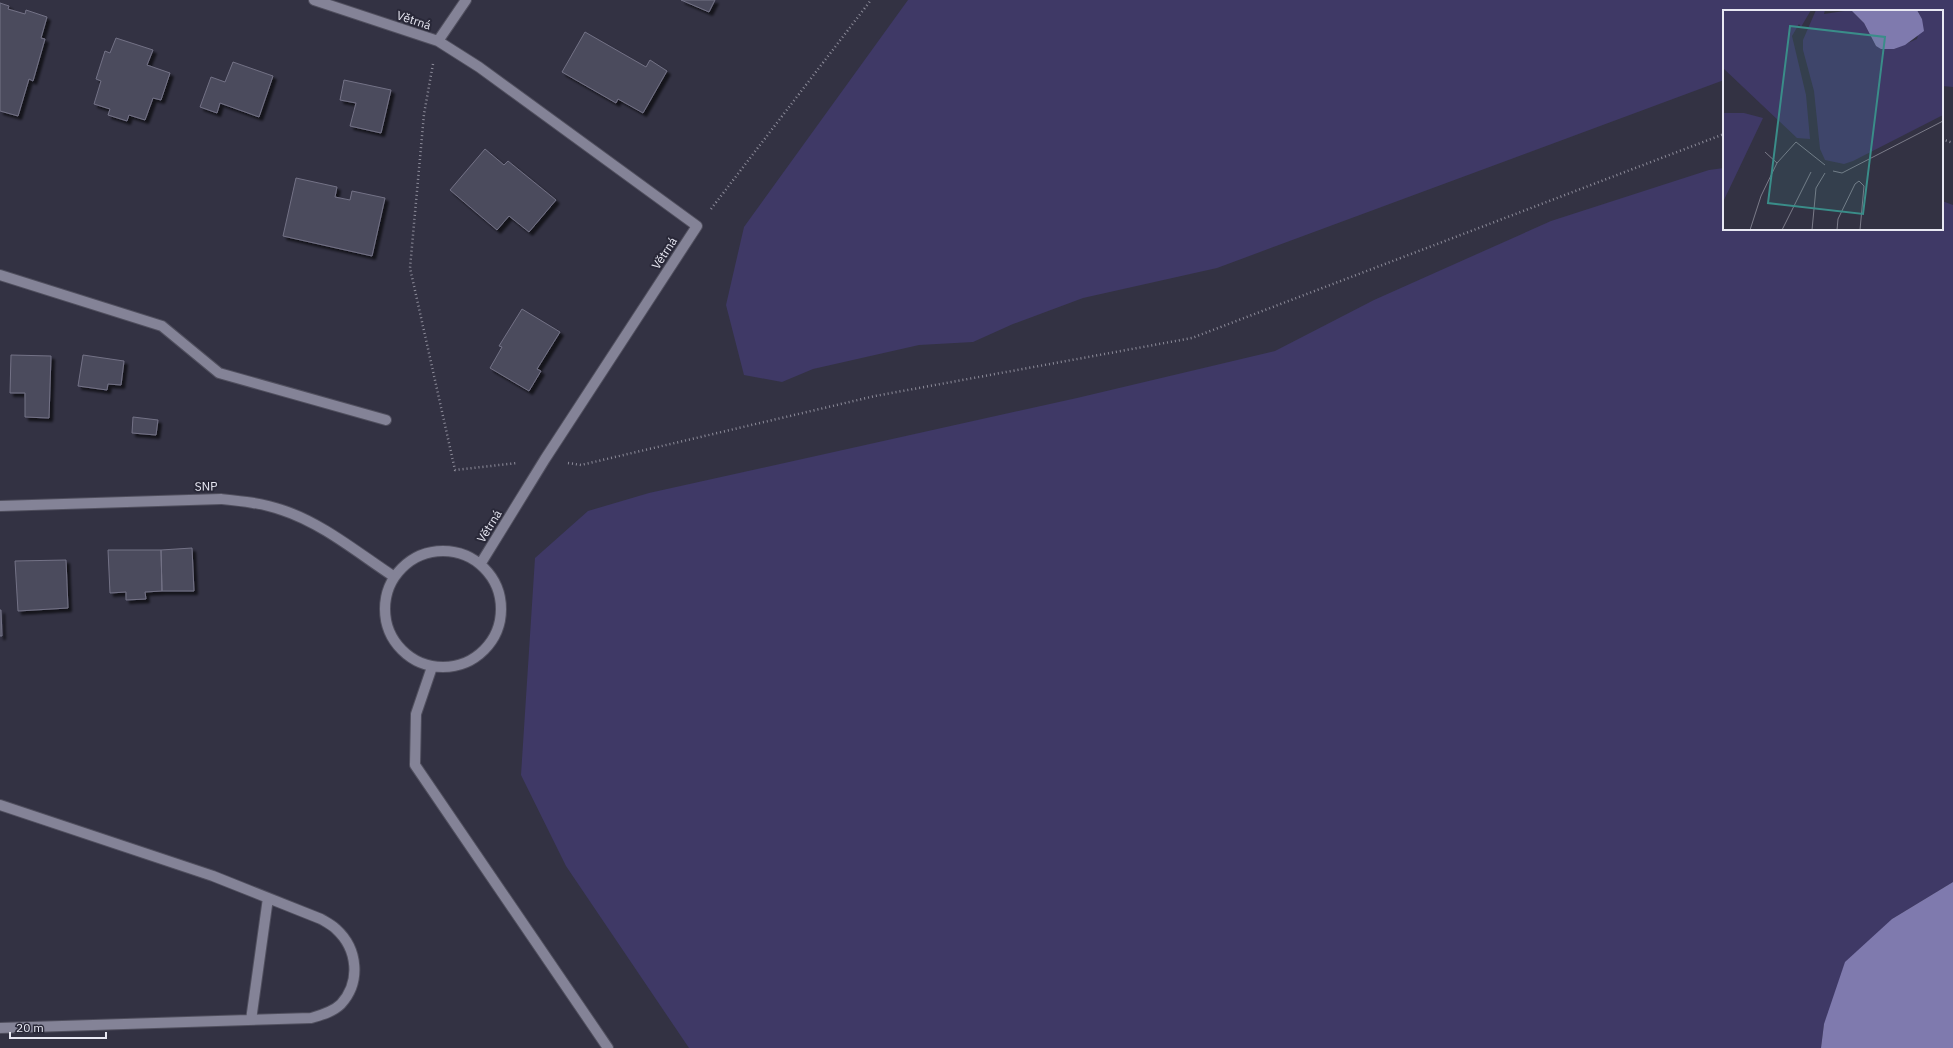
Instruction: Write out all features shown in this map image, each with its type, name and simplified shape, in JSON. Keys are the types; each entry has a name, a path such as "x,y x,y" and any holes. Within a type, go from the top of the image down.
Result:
{"street":[{"name":"Větrná","path":"314,0 438,41 479,67 697,226 545,460 481,563"},
{"name":"Větrná","path":"438,41 466,0"},
{"path":"0,275 162,326 219,373 386,420"},
{"name":"SNP","path":"0,506 221,499 246,502 282,510 312,523 393,576"},
{"path":"432,550 462,552 481,563 497,584 502,605 498,630 480,655 462,665 432,667 412,660 395,643 385,623 384,602 393,576 406,562 432,550"},
{"path":"432,667 416,714 415,765 608,1048"},
{"path":"0,805 212,876 321,919 336,928 346,940 353,956 355,974 350,990 340,1004 326,1014 311,1018 0,1028"},
{"path":"251,1020 268,898"}],"path":[{"path":"697,226 871,0"},
{"path":"438,41 424,114 410,268 455,470 545,460 581,465 875,396 1192,338 1723,134"},
{"path":"1943,139 1953,143"}],"shaded area":[{"path":"908,0 1953,0 1953,87 1943,86 1943,10 1723,10 1723,80 1217,268 1083,298 1013,324 973,342 919,345 813,369 782,382 744,375 726,305 744,227"},
{"path":"1723,168 1723,230 1943,230 1943,201 1953,205 1953,882 1892,919 1824,1024 1821,1048 689,1048 566,866 521,775 535,558 588,511 649,493 1077,398 1275,351 1374,300 1551,221 1709,170"},
{"path":"1953,882 1953,1048 1821,1048 1824,1024 1845,962 1892,919"}],"building":[{"path":"681,0 715,0 709,12"},
{"path":"0,3 9,6 8,9 25,14 26,10 47,17 41,38 45,39 33,81 29,79 18,116 0,111"},
{"path":"585,32 646,67 650,60 667,71 643,113 618,99 616,103 562,72"},
{"path":"116,38 153,50 147,65 170,73 161,100 153,98 145,120 129,115 127,121 108,115 110,109 94,104 101,81 96,79 105,51 110,53"},
{"path":"233,62 273,76 259,117 220,103 217,113 200,107 211,77 225,82"},
{"path":"344,80 391,90 381,133 350,126 356,103 340,100"},
{"path":"485,149 504,165 508,161 556,200 529,232 509,216 497,230 450,190"},
{"path":"296,178 337,187 335,197 350,200 352,191 385,198 372,256 283,236"},
{"path":"522,309 560,332 537,369 541,371 529,391 490,368 502,347 499,346"},
{"path":"11,355 51,356 49,418 25,417 25,393 10,393"},
{"path":"83,355 124,361 121,385 108,384 107,390 78,386"},
{"path":"133,417 158,420 156,435 132,433"},
{"path":"192,548 194,591 162,591 161,550"},
{"path":"108,550 161,550 162,591 145,592 146,599 126,600 126,592 110,593"},
{"path":"66,560 68,608 18,611 15,561"},
{"path":"1,610 2,636 0,636"}]}
